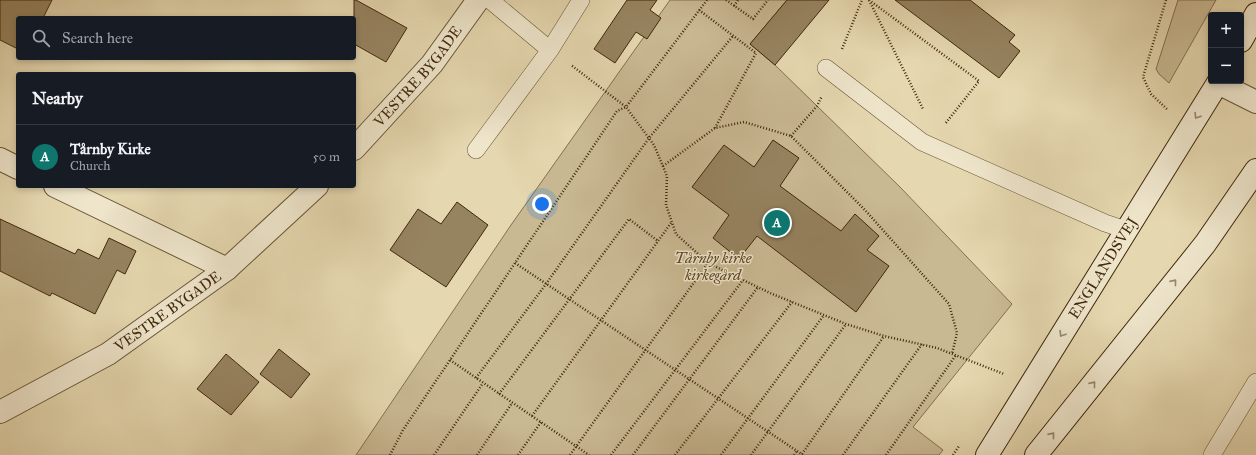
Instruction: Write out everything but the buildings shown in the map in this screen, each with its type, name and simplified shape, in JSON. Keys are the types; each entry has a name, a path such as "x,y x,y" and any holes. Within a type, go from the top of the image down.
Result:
{"street":[{"name":"VESTRE BYGADE","path":"356,148 432,64 478,0"},
{"path":"1244,36 1256,14"},
{"name":"ENGLANDSVEJ","path":"987,455 1218,84"},
{"path":"1223,84 1256,102"},
{"path":"0,159 16,167"},
{"path":"1036,455 1205,244 1256,170"},
{"path":"59,188 227,269"},
{"name":"VESTRE BYGADE","path":"0,412 108,354 227,269 315,188"}],"lane":[{"path":"490,0 550,50"},
{"path":"476,150 550,50 581,0"},
{"path":"826,68 922,142 939,144 1105,223 1126,230"},
{"path":"1212,455 1256,382"}],"path":[{"path":"390,455 403,430 617,111 626,107 707,0"},
{"path":"726,0 753,19 768,0"},
{"path":"734,6 738,0"},
{"path":"869,0 979,81 939,144 904,72 869,0"},
{"path":"1166,0 1143,77 1151,94 1170,111"},
{"path":"699,10 756,53 715,128"},
{"path":"476,378 546,284 649,138 733,36"},
{"path":"550,50 626,107 649,138 654,145 667,176 666,205 676,234 708,263 758,288 846,324 884,336 937,348 1006,374 1029,387"},
{"path":"663,166 715,128 744,122 791,136 865,210 949,304 957,333 952,354"},
{"path":"499,394 629,219 658,240"},
{"path":"532,416 671,222"},
{"path":"515,263 802,455 884,336"},
{"path":"570,455 708,263"},
{"path":"611,455 743,280"},
{"path":"633,455 758,288"},
{"path":"675,455 792,302"},
{"path":"721,455 824,315"},
{"path":"751,455 846,324"},
{"path":"844,455 922,344"},
{"path":"886,455 956,355"},
{"path":"450,360 589,455"},
{"path":"434,455 483,383"},
{"path":"477,455 512,403"},
{"path":"518,455 541,422"},
{"path":"794,455 797,451"}],"green space":[{"name":"Tårnby kirke kirkegård","path":"670,0 787,0 750,44 775,65 900,187 1012,304 913,427 943,450 939,455 356,455 511,225"},
{"path":"1178,0 1216,0 1169,83 1159,74 1156,69"}],"place":[{"name":"Tårnby Kirke","path":"777,223"}]}
